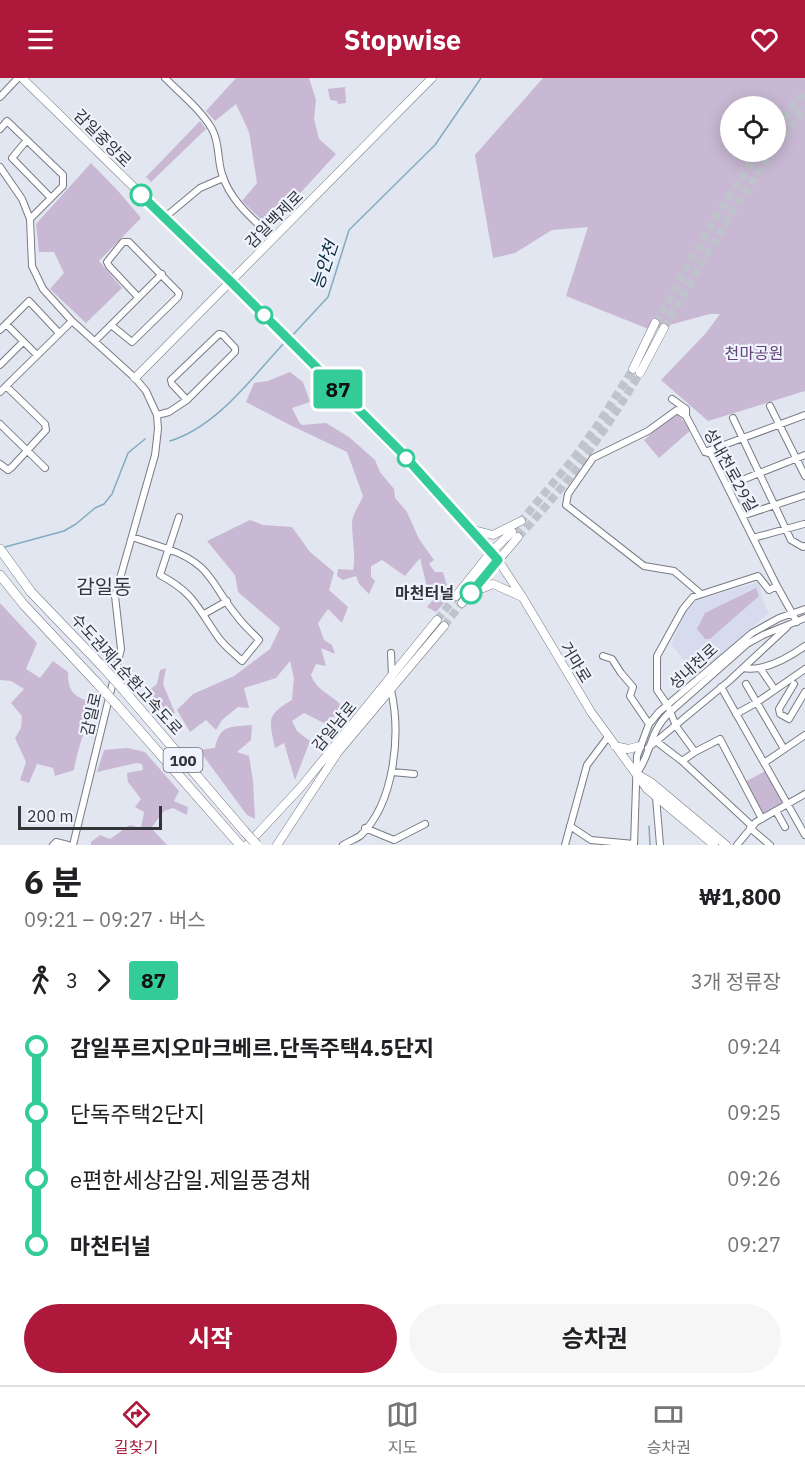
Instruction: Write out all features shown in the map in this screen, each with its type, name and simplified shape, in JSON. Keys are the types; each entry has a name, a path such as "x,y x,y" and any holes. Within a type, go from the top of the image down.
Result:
{"highway":[{"name":"수도권제1순환고속도로","path":"0,549 32,592 121,687 257,845"},
{"name":"수도권제1순환고속도로","path":"2,578 238,843"}],"main road":[{"name":"감일중앙로","path":"22,78 400,451 498,560"},
{"name":"감일백제로","path":"135,378 432,78"},
{"path":"656,323 636,371 664,328"},
{"path":"470,529 494,535 521,521"},
{"path":"456,596 491,552 515,534 498,560 462,603"},
{"name":"거마로","path":"498,560 608,737 647,789 714,845"},
{"path":"472,592 494,584 523,598"},
{"name":"감일남로","path":"247,845 301,787 440,623 391,690 338,752 277,845"},
{"path":"615,746 628,749 644,747"},
{"name":"거마로","path":"636,774 652,783 726,845"}],"street":[{"path":"0,97 18,78"},
{"path":"165,78 212,128 223,178 236,202 273,238"},
{"path":"0,129 8,121 63,175 63,186 30,219"},
{"path":"27,140 12,158 51,198"},
{"path":"0,167 22,199 30,219 32,266 43,289 72,321 135,378 146,391 157,415 169,412 187,400 235,352 235,348 223,335 219,334 171,380 187,400"},
{"path":"164,218 200,188 223,178"},
{"path":"111,325 132,342 178,297 179,293 129,242 123,242 106,262 138,297"},
{"path":"95,341 162,274"},
{"path":"0,330 29,301 59,333"},
{"path":"0,392 72,321"},
{"path":"6,324 37,355"},
{"path":"0,365 23,342"},
{"path":"0,464 8,470 28,452 46,430 45,424 6,386"},
{"name":"성내천로29길","path":"672,399 686,409 686,416 705,452 711,454 797,622"},
{"path":"770,406 805,476"},
{"path":"686,416 677,410 648,431 593,458 568,494 566,505 644,566 674,572 701,594"},
{"name":"감일로","path":"73,845 121,650 115,596 157,445 157,415"},
{"path":"705,452 805,415"},
{"path":"733,417 791,540 805,546"},
{"path":"0,424 45,468"},
{"path":"727,486 805,455"},
{"path":"742,516 775,507 805,495"},
{"path":"132,537 168,549 192,560 211,576 236,615 259,640 242,661 219,639 192,597 179,585 160,575 168,549 179,517"},
{"name":"성내천로29길","path":"753,538 804,524"},
{"path":"695,752 676,726 657,690 657,656 683,609 693,597 758,576 769,590 777,586"},
{"path":"204,614 227,601"},
{"name":"성내천로","path":"570,826 591,840 634,844 637,756 669,709 746,637 778,618 805,609"},
{"name":"성내천로","path":"644,747 649,724 659,712 669,709 747,645 763,635 805,618"},
{"path":"644,747 657,742 789,625"},
{"path":"743,668 754,670 760,668 782,660 802,648"},
{"path":"391,653 392,677"},
{"path":"603,656 612,659 631,683 633,687 630,696 649,724"},
{"path":"760,668 775,690"},
{"path":"736,714 791,682 805,669"},
{"path":"791,682 805,690 789,719 780,714 779,709 791,682"},
{"path":"746,684 784,749"},
{"path":"721,687 804,831"},
{"path":"343,845 359,836 386,798 392,772 396,732 391,690"},
{"path":"764,763 805,735"},
{"path":"565,845 586,765 608,737"},
{"path":"682,761 720,739 762,819"},
{"path":"657,742 682,761 770,845"},
{"path":"392,772 414,774"},
{"path":"737,845 751,827 805,795"},
{"path":"656,797 660,845"},
{"path":"776,811 785,827"},
{"path":"365,828 394,840 426,824"},
{"path":"52,845 56,842 68,845"}],"shaded area":[{"path":"759,582 763,601 769,613 696,675 671,644 687,609 698,600"}],"green space":[{"path":"236,78 309,78 316,100 314,119 319,139 336,154 272,224 265,223 242,201 257,183 249,132 236,104 215,121 206,111"},
{"name":"천마공원","path":"543,78 805,78 805,391 708,421 661,380 706,333 720,314 710,314 651,330 566,296 588,227 552,230 515,253 493,258 475,155"},
{"path":"345,87 346,103 338,104 337,101 330,100 328,89"},
{"path":"200,121 206,129 151,182 146,177"},
{"path":"91,163 141,218 99,261 122,288 86,323 50,289 64,273 54,252 39,252 36,224"},
{"path":"290,372 303,382 310,402 292,408 299,422 302,425 326,423 349,437 375,460 380,472 394,489 395,498 407,512 419,539 434,560 429,564 435,572 443,572 450,596 436,612 427,607 433,600 427,587 420,558 405,576 382,560 371,566 371,577 375,581 369,594 359,584 356,576 343,580 337,576 338,569 353,570 352,520 363,496 347,452 246,402 254,383 268,381"},
{"path":"676,412 691,430 659,458 644,440"},
{"path":"250,520 263,525 292,527 310,552 334,572 329,590 348,607 342,623 328,609 318,623 324,640 332,645 335,654 321,648 326,666 316,664 311,675 320,688 340,704 336,715 324,723 304,713 292,721 297,731 310,741 295,780 284,743 275,748 271,731 274,714 292,700 294,678 290,661 276,678 244,688 249,708 238,707 222,720 216,730 206,720 190,732 177,710 193,694 234,676 270,649 280,628 238,592 235,575 207,541"},
{"path":"756,588 759,596 710,639 705,639 697,629 705,613"},
{"path":"0,603 37,643 26,669 40,678 53,661 68,672 69,685 73,693 93,703 74,770 55,776 53,768 37,764 29,783 20,780 26,762 15,738 21,728 22,716 11,703 24,689 11,681 0,680"},
{"path":"166,668 163,684 175,713 172,715 160,709 148,691 157,684 160,670"},
{"path":"252,725 251,740 237,752 249,756 255,819 247,815 199,750 215,748 220,735 228,728"},
{"path":"128,748 145,752 179,791 174,801 188,807 187,815 173,808 164,811 151,828 167,845 91,845 91,842 100,835 110,839 130,825 141,828 144,812 135,807 141,799 128,782 127,773 143,770 142,764 136,763 97,772 104,750"},
{"path":"767,770 785,804 763,816 745,782"}],"waterway":[{"name":"능안천","path":"290,338 328,297 349,230 435,145 481,78"},
{"name":"능안천","path":"170,441 204,424 219,412 286,341"},
{"name":"능안천","path":"5,547 64,531 104,504 112,494 128,453 145,439"},
{"path":"649,826 650,845"}],"tunnel":[{"path":"786,115 805,91"},
{"path":"786,133 805,107"},
{"path":"655,323 719,212 752,162"},
{"path":"664,328 732,212 765,162"},
{"path":"512,532 574,458 633,369"},
{"path":"518,537 583,459 640,373"},
{"path":"437,620 456,596"},
{"path":"444,626 462,603"}],"bus line":[{"name":"87","path":"141,195 400,451 498,560 471,593"}],"place":[{"name":"마천터널","path":"471,593"}],"district":[{"name":"감일동","path":"104,586"}]}
